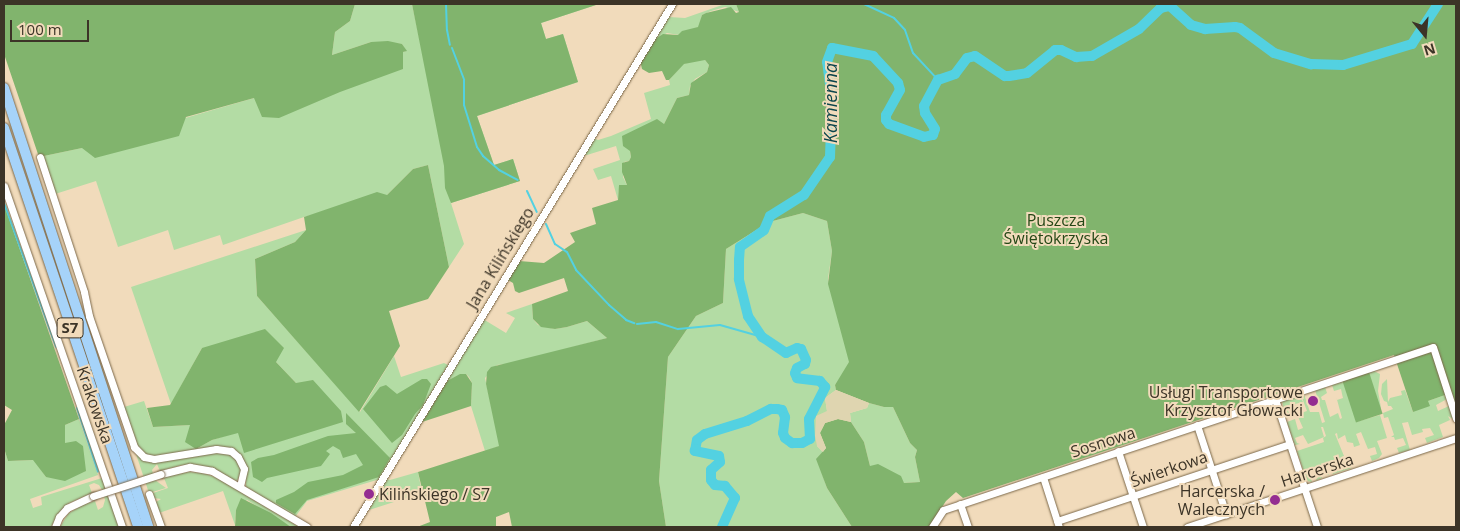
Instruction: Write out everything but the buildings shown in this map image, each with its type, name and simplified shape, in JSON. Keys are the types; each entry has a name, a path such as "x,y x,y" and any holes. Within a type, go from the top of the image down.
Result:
{"highway":[{"name":"S7","path":"4,88 148,527"},
{"name":"S7","path":"4,128 138,527"}],"street":[{"name":"Jana Kilińskiego","path":"353,527 672,4"},
{"name":"Krakowska","path":"40,158 84,292 92,324 134,447 144,456 154,459 216,449 231,451 238,457 244,468 240,486"},
{"name":"Krakowska","path":"4,186 122,527"},
{"name":"Sosnowa","path":"932,527 943,510 1433,347 1456,418"},
{"path":"1275,399 1317,527"},
{"path":"1197,425 1226,514"},
{"name":"Harcerska","path":"1187,527 1456,438"},
{"name":"Świerkowa","path":"1058,524 1132,496 1290,444"},
{"path":"1118,451 1143,527"},
{"path":"54,527 59,517 67,508 93,496 179,468 200,468 218,474 307,527"},
{"path":"1043,477 1058,524"},
{"path":"149,494 161,527"},
{"path":"960,504 968,527"}],"green space":[{"path":"4,4 355,4 350,21 335,32 332,55 371,42 388,41 402,44 407,51 403,52 403,69 340,92 279,118 262,117 254,98 186,117 179,136 95,158 82,148 39,157 4,54"},
{"path":"355,4 412,4 421,46 599,4 541,23 546,39 563,34 578,82 477,116 494,165 513,159 520,181 451,203 464,244 449,267 428,165 413,169 387,195 304,217 223,245 220,235 174,250 168,230 118,247 96,181 52,195 39,157 82,148 406,51 402,44 371,42 332,55 335,32 350,21"},
{"path":"412,4 599,4 541,23 546,39 563,34 578,82 477,116 494,165 513,159 520,181 451,203 445,188 444,166"},
{"path":"725,4 736,4 739,12 725,7 711,11 702,15 699,27 679,35 667,33 654,40 669,17 685,18"},
{"name":"Puszcza Świętokrzyska","path":"736,4 1456,4 1456,416 1445,395 1428,401 1430,406 1413,412 1394,355 963,498 956,492 946,501 929,527 852,527 827,488 816,459 826,448 820,433 825,423 838,419 851,422 864,442 870,466 878,464 901,476 904,483 920,482 915,457 917,450 910,443 893,407 869,403 836,390 835,385 849,362 828,284 832,251 827,221 803,213 769,222 726,249 723,303 696,316 668,357 659,481 666,527 512,527 509,512 496,517 496,527 417,527 430,522 418,472 499,446 486,384 487,372 491,367 607,338 587,321 555,329 541,327 533,319 532,304 568,291 564,278 519,293 515,291 513,283 508,280 519,261 544,263 575,242 570,233 596,224 592,208 618,200 619,185 627,185 622,172 622,163 629,161 631,157 630,151 623,146 622,136 657,119 664,124 677,98 689,95 691,83 707,72 709,65 705,60 684,64 669,80 666,80 662,71 649,73 642,69 640,60 654,40 663,34 678,35 682,31 698,27 702,15 706,13 731,7 736,13 739,12"},
{"path":"705,60 709,65 707,72 695,79 690,86 689,95 677,98 664,124 630,151 631,157 629,161 624,162 623,177 627,185 619,189 618,200 611,176 598,180 593,169 620,160 616,146 587,155 583,154 593,138 598,140 611,136 651,119 644,93 670,85 669,80 683,64"},
{"path":"428,165 449,267 428,299 389,311 400,346 359,412 257,296 255,259 295,242 306,230 304,217 377,192 387,195 413,169"},
{"path":"4,204 79,419 65,425 65,443 76,441 83,446 86,471 65,481 46,477 33,460 8,461 4,448 4,425 12,410 4,405"},
{"path":"803,213 827,221 832,251 828,279 850,360 847,369 835,385 836,390 825,398 827,411 817,446 823,452 817,459 827,488 852,527 666,527 659,481 668,357 696,316 723,303 726,249 769,222"},
{"path":"306,230 295,242 255,259 257,296 360,412 394,356 401,377 444,363 448,365 380,479 307,501 295,517 246,487 246,477 231,449 158,457 146,455 138,446 124,407 144,401 153,427 190,425 196,449 212,440 238,432 296,383 276,362 202,348 171,404 131,287"},
{"path":"532,304 533,319 538,325 555,329 587,321 607,338 513,363 497,365 485,378 500,446 485,451 471,406 472,383 469,377 466,374 461,374 447,381 483,319 506,333 515,318 506,313"},
{"path":"265,329 284,348 276,362 296,383 313,380 341,411 343,422 244,453 238,433 212,440 196,449 185,442 190,425 153,427 147,408 170,405 202,348"},
{"path":"1374,371 1380,374 1378,391 1381,408 1356,422 1380,415 1387,438 1377,441 1382,454 1379,458 1372,461 1370,456 1377,454 1375,447 1368,449 1361,432 1356,434 1360,445 1354,447 1353,443 1347,442 1345,435 1338,439 1337,433 1335,434 1344,456 1341,457 1342,461 1352,468 1333,474 1331,469 1338,465 1333,460 1324,464 1329,475 1321,475 1322,478 1315,481 1321,474 1319,468 1314,469 1313,467 1308,469 1312,482 1307,481 1297,451 1324,442 1323,438 1326,436 1323,427 1321,427 1324,437 1308,444 1303,435 1295,438 1297,443 1300,444 1295,445 1287,422 1295,419 1298,430 1303,428 1292,403 1286,408 1291,416 1286,418 1282,401 1300,396 1303,402 1295,404 1298,414 1307,411 1301,395 1304,394 1310,412 1319,412 1322,423 1325,422 1315,390 1325,387 1327,393 1321,397 1322,400 1325,400 1330,417 1338,413 1340,419 1342,418 1337,400 1343,398 1341,389 1334,391 1332,385"},
{"path":"1369,372 1383,414 1356,422 1342,381"},
{"path":"460,374 466,374 472,383 471,406 422,422 447,381"},
{"path":"422,379 427,379 431,384 423,405 402,435 392,443 363,409 380,387 386,385 397,394"},
{"path":"1387,379 1388,402 1390,398 1402,395 1401,391 1405,390 1413,412 1428,401 1445,395 1447,399 1436,405 1438,411 1449,406 1453,419 1448,416 1450,420 1439,425 1443,437 1427,443 1425,438 1434,435 1430,428 1422,429 1423,432 1412,435 1408,422 1402,423 1410,450 1399,453 1397,448 1406,445 1403,438 1395,440 1394,437 1391,437 1394,435 1388,417 1384,418 1383,413 1393,409 1384,401 1381,394 1382,384"},
{"path":"869,403 893,407 910,443 917,450 915,457 920,482 904,483 870,466 864,442 851,422 850,413 867,408"},
{"path":"346,413 390,458 379,477 307,500 295,514 276,503 276,500 294,492 308,482 343,475 363,465 356,454 343,458 340,450 333,446 326,451 330,454 321,466 267,478 262,482 253,477 251,462 258,458 274,455 328,436 356,433 346,424"},
{"path":"79,419 98,475 30,499 33,508 42,505 41,497 102,478 119,527 60,527 68,514 82,505 95,501 98,510 103,507 105,500 102,490 99,485 94,483 89,485 92,493 69,503 58,514 51,527 4,527 4,448 8,461 34,460 46,477 65,444 65,425"},
{"path":"135,451 145,459 215,451 233,455 242,470 237,481 203,466 182,465 160,471 157,464 152,470 155,480 166,488 149,493"},
{"path":"189,472 203,473 217,478 299,527 291,527 247,500 236,510 235,525 223,491 159,513 156,502 161,499 154,498 153,493 168,488 164,478 167,476"},
{"path":"418,472 422,493 369,510 386,479 390,480"},
{"path":"241,498 271,513 291,527 235,527 236,510"}],"sand":[{"path":"836,390 869,403 867,408 850,413 851,422 838,419 825,423 820,433 826,448 823,452 817,446 815,436 816,416 827,411 825,398"}],"waterway":[{"path":"446,4 447,30 450,45"},
{"path":"864,4 894,18 905,30 913,53 938,80"},
{"name":"Kamienna","path":"722,527 735,498 725,486 715,485 711,480 711,470 720,462 719,456 695,451 697,440 705,434 747,421 771,409 777,409 782,410 785,417 783,433 785,438 792,443 802,443 810,439 809,419 825,387 820,381 797,378 795,373 797,368 805,364 806,360 801,349 797,348 786,353 762,337 748,316 739,279 739,260 740,247 764,230 770,216 804,195 830,157 832,101 827,62 832,48 873,56 898,83 900,90 886,115 886,120 889,124 924,137 933,135 935,129 925,113 924,106 938,80 955,74 967,58 975,56 1005,76 1027,73 1055,50 1061,50 1076,57 1092,56 1139,29 1161,8 1170,6 1191,25 1205,29 1240,28 1274,53 1311,64 1343,65 1412,44 1438,4"},
{"path":"452,48 464,80 464,105 477,147 483,156 499,170 518,180"},
{"path":"527,191 537,212"},
{"path":"4,203 56,347"},
{"path":"546,224 555,244 567,252 576,270 609,305 626,320 634,323"},
{"path":"637,324 656,322 678,329 720,325 762,337"},
{"path":"77,408 98,472"}],"place":[{"name":"Usługi Transportowe Krzysztof Głowacki","path":"1313,401"},
{"name":"Kilińskiego / S7","path":"369,494"},
{"name":"Harcerska / Walecznych","path":"1275,500"}]}
